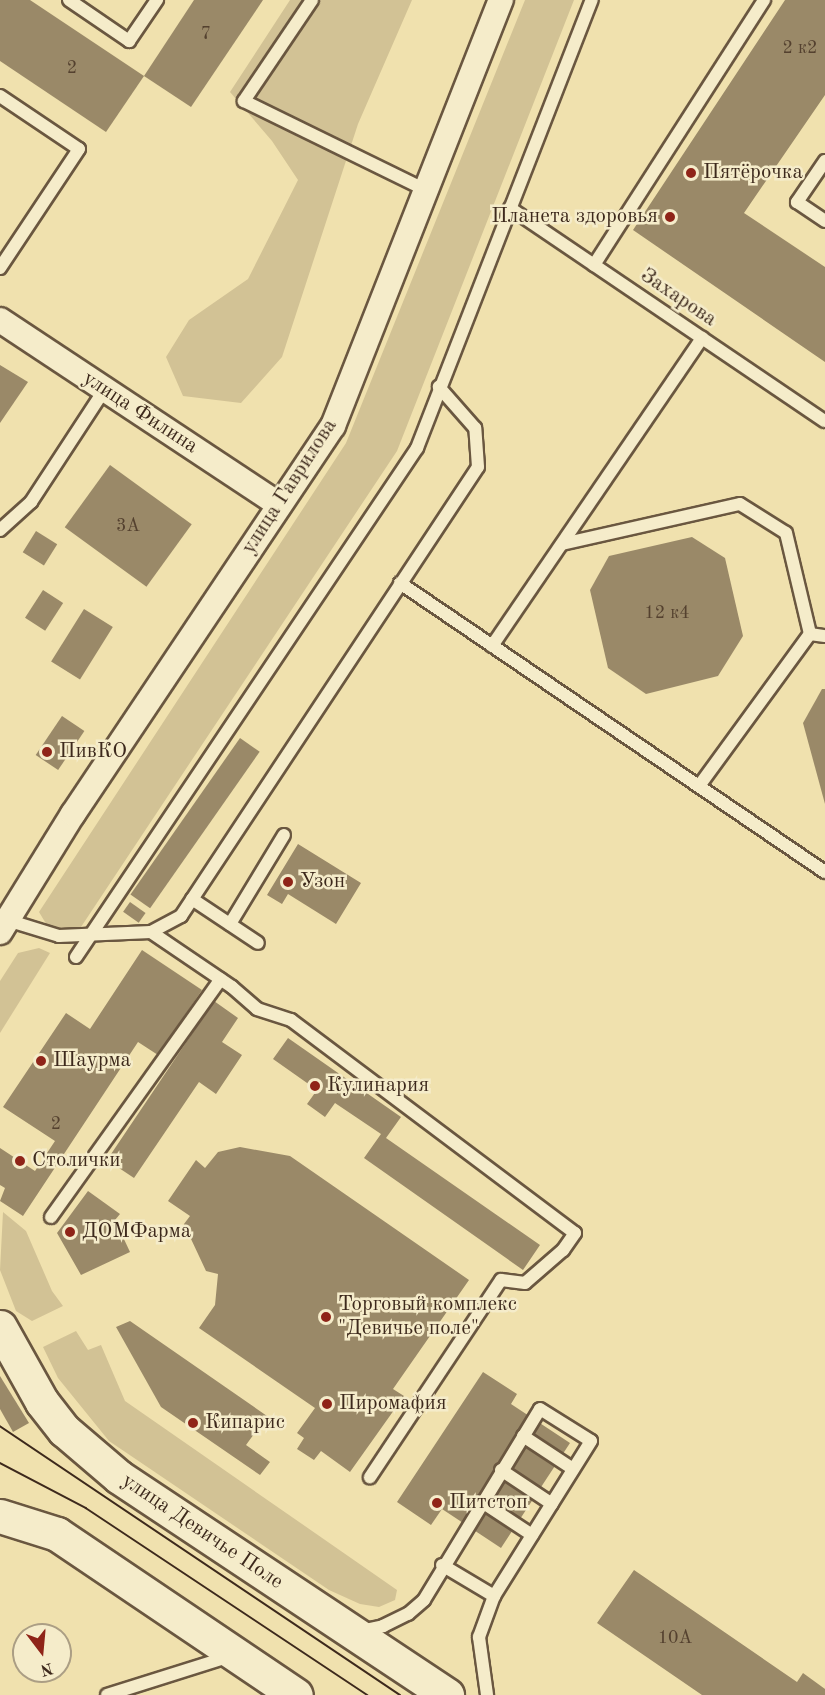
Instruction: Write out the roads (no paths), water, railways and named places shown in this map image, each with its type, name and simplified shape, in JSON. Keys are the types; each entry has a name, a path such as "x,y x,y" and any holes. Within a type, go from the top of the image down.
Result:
{"main road":[{"name":"улица Девичье Поле","path":"0,1327 42,1402 64,1430 119,1477 447,1695"},
{"path":"0,1516 57,1534 296,1695"}],"street":[{"name":"улица Гаврилова","path":"4,926 73,814 333,426 501,0"},
{"name":"улица Филина","path":"0,320 279,505"}],"lane":[{"path":"69,0 129,41 157,0"},
{"path":"312,0 244,102 426,190"},
{"path":"76,957 417,448 592,0"},
{"path":"594,265 764,0"},
{"path":"0,96 79,149 0,268"},
{"path":"825,161 797,202 825,221"},
{"name":"Захарова","path":"510,208 825,421"},
{"path":"492,646 702,338"},
{"path":"4,926 59,936 151,932 181,916 478,467 475,428 439,387"},
{"path":"0,530 32,502 105,389"},
{"path":"562,544 740,504 786,532 810,634 699,786"},
{"path":"400,583 825,872"},
{"path":"810,634 825,636"},
{"path":"230,924 284,835"},
{"path":"192,898 258,943"},
{"path":"151,932 220,979 257,1009 291,1020 575,1233 563,1250 525,1284 501,1280 370,1477"},
{"path":"51,1217 220,979"},
{"path":"352,1632 383,1626 408,1614 424,1600 442,1565 540,1409 591,1441 494,1596 479,1637 487,1695"},
{"path":"523,1436 573,1469"},
{"path":"501,1470 552,1504"},
{"path":"482,1502 532,1535"},
{"path":"442,1565 494,1596"},
{"path":"107,1695 235,1655"}],"tram line":[{"path":"0,1426 400,1695"},
{"path":"0,1463 86,1508 367,1695"}],"place":[{"name":"Пятёрочка","path":"691,173"},
{"name":"Планета здоровья","path":"670,217"},
{"name":"ПивКО","path":"47,752"},
{"name":"Узон","path":"288,882"},
{"name":"Шаурма","path":"41,1061"},
{"name":"Кулинария","path":"315,1086"},
{"name":"Столички","path":"20,1161"},
{"name":"ДОМФарма","path":"70,1232"},
{"name":"Торговый комплекс \"Девичье поле\"","path":"326,1317"},
{"name":"Пиромафия","path":"327,1404"},
{"name":"Кипарис","path":"193,1423"},
{"name":"Питстоп","path":"437,1503"}]}
